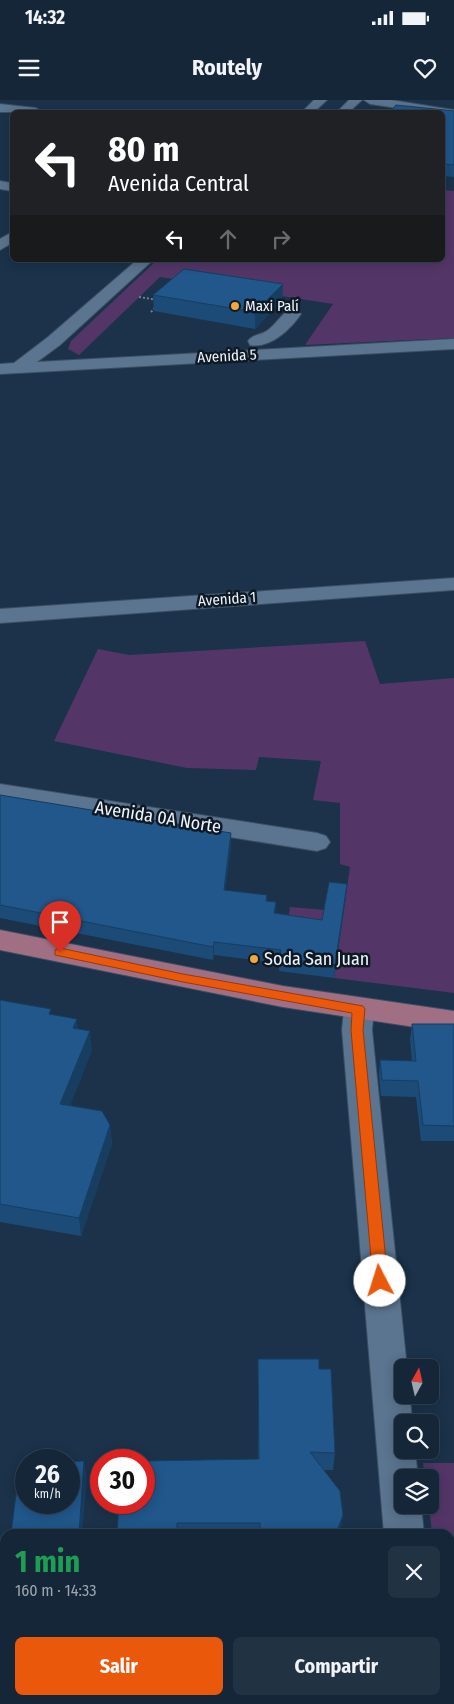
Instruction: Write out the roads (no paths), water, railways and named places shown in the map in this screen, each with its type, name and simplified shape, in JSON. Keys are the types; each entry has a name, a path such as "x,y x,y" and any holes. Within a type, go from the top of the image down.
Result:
{"main road":[{"path":"0,940 183,978 358,1009 454,1022"}],"street":[{"path":"310,110 321,100"},
{"path":"345,110 356,100"},
{"path":"370,100 430,110"},
{"path":"0,108 18,110"},
{"path":"0,246 10,237"},
{"path":"18,368 54,341 144,262"},
{"path":"54,341 66,357 91,364"},
{"path":"43,366 54,341"},
{"name":"Avenida 5","path":"0,369 454,344"},
{"name":"Avenida 1","path":"0,617 454,584"},
{"name":"Avenida 0A Norte","path":"0,792 316,842"},
{"path":"358,1009 357,1030 404,1529"}],"place":[{"name":"Maxi Palí","path":"235,306"},
{"name":"Soda San Juan","path":"254,959"}]}
